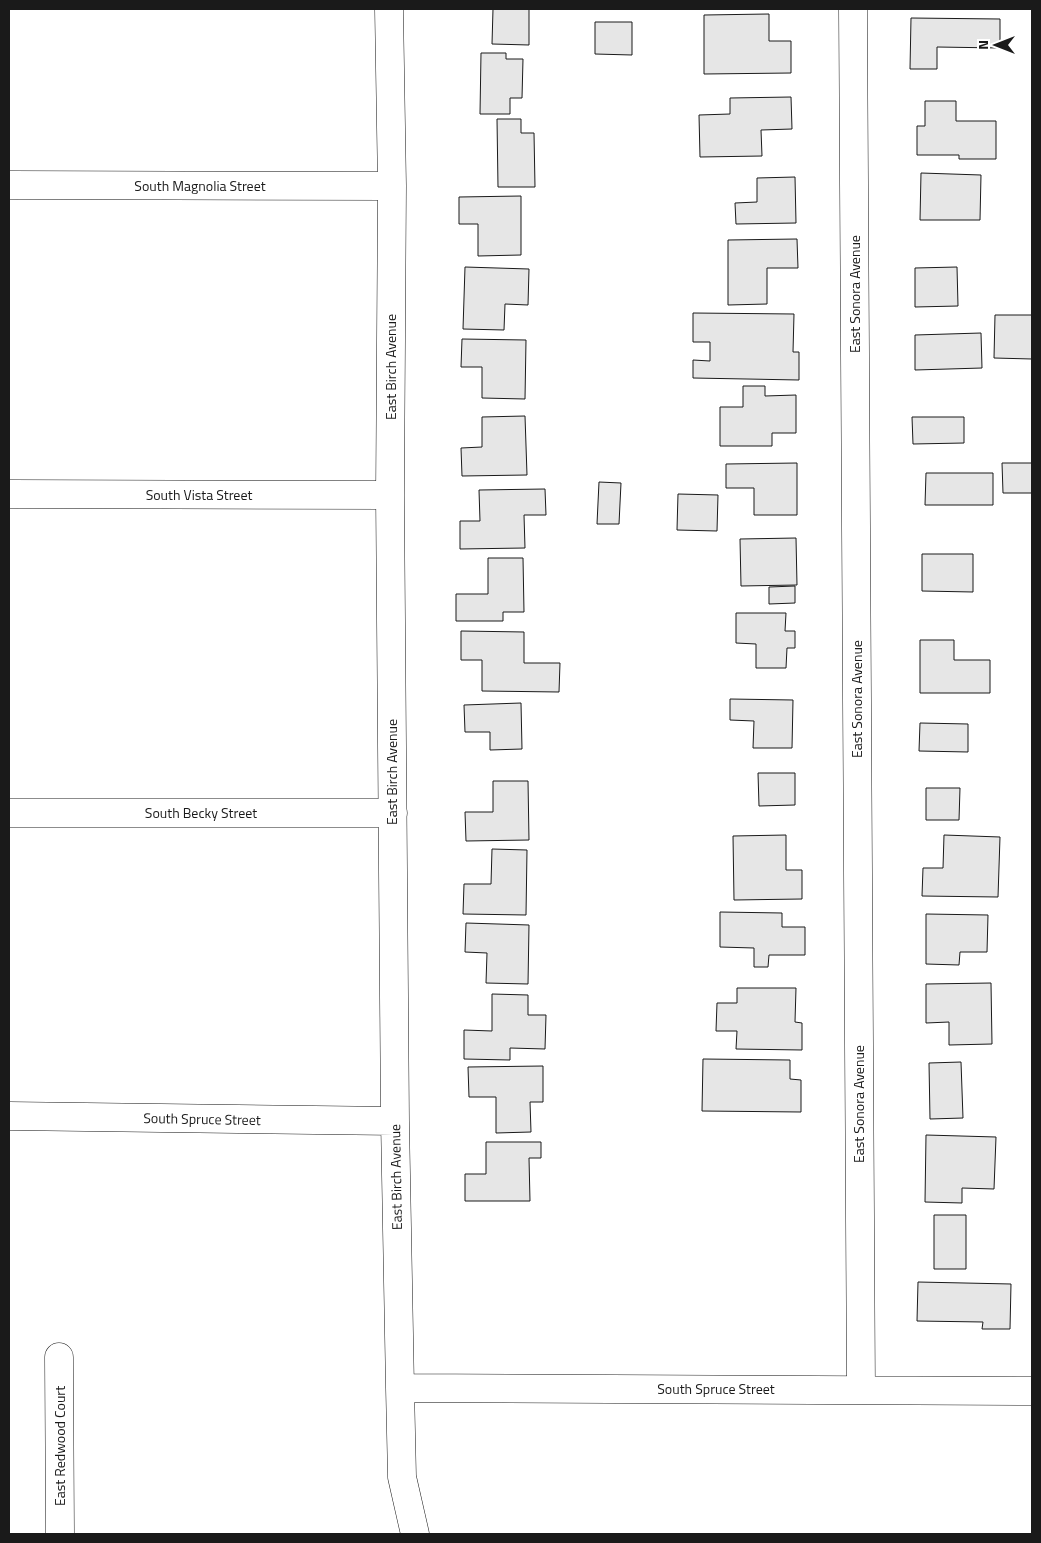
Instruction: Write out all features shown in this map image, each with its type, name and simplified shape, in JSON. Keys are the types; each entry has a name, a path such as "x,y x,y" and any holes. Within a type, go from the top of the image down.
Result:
{"street":[{"name":"East Birch Avenue","path":"389,9 392,186 390,495 395,1121 402,1477 415,1534"},
{"name":"East Sonora Avenue","path":"853,9 861,1390"},
{"name":"South Magnolia Street","path":"9,185 392,186"},
{"name":"South Vista Street","path":"9,494 390,495"},
{"name":"South Becky Street","path":"9,813 392,813"},
{"name":"South Spruce Street","path":"9,1116 395,1121"},
{"name":"East Redwood Court","path":"59,1357 60,1534"},
{"name":"South Spruce Street","path":"400,1388 1032,1391"}],"building":[{"path":"493,9 529,9 529,45 492,44"},
{"path":"769,14 769,41 791,41 791,73 704,74 704,15"},
{"path":"911,18 1000,19 1000,48 937,47 937,69 910,69"},
{"path":"595,22 632,22 632,55 595,54"},
{"path":"481,53 506,53 506,59 523,59 522,98 510,98 510,114 480,114"},
{"path":"791,97 792,129 761,130 762,156 700,157 699,115 730,114 730,98"},
{"path":"925,101 956,101 956,121 996,121 996,159 959,159 959,155 917,155 917,126 925,126"},
{"path":"497,119 521,119 521,133 534,133 535,187 498,187"},
{"path":"921,173 981,175 980,220 920,220"},
{"path":"795,177 796,223 736,224 735,203 757,202 757,178"},
{"path":"521,196 521,255 478,256 478,224 459,224 459,197"},
{"path":"797,239 798,268 767,268 767,304 728,305 728,240"},
{"path":"465,267 529,269 528,305 505,304 504,330 463,329"},
{"path":"957,267 958,306 915,307 915,268"},
{"path":"693,313 794,314 793,352 799,352 799,380 693,378 693,360 710,361 710,342 693,342"},
{"path":"995,315 1032,315 1032,359 994,358"},
{"path":"981,333 982,368 915,370 915,335"},
{"path":"462,339 526,340 525,399 482,398 482,367 461,367"},
{"path":"743,386 765,386 765,396 796,395 796,433 772,433 772,446 720,446 720,407 743,407"},
{"path":"525,416 527,475 462,476 461,448 482,447 482,417"},
{"path":"912,417 964,417 964,443 913,444"},
{"path":"797,463 797,515 754,515 754,488 726,488 726,464"},
{"path":"1002,463 1032,463 1032,493 1003,493"},
{"path":"926,473 993,473 993,505 925,505"},
{"path":"599,482 621,483 619,524 597,524"},
{"path":"545,489 546,515 524,515 525,548 460,549 460,521 480,521 479,490"},
{"path":"678,494 718,495 717,531 677,530"},
{"path":"796,538 797,585 741,586 740,539"},
{"path":"922,554 973,554 973,592 922,591"},
{"path":"488,558 523,558 524,612 503,612 503,621 456,621 456,594 488,594"},
{"path":"795,586 795,603 769,604 769,587"},
{"path":"736,613 786,613 785,631 795,631 795,648 787,648 786,668 756,668 756,644 736,643"},
{"path":"461,631 524,632 524,663 560,663 559,692 482,691 482,660 461,660"},
{"path":"920,640 954,640 954,660 990,660 990,693 920,693"},
{"path":"730,699 793,700 792,748 753,748 754,721 730,720"},
{"path":"521,703 522,749 490,750 490,732 465,732 464,705"},
{"path":"920,723 968,724 968,752 919,751"},
{"path":"758,773 795,773 795,805 759,806"},
{"path":"493,781 528,781 529,840 466,841 465,812 493,812"},
{"path":"926,788 960,788 959,820 926,820"},
{"path":"786,835 786,870 802,870 802,899 734,900 733,836"},
{"path":"944,835 1000,837 998,897 922,896 923,868 943,868"},
{"path":"492,849 527,850 526,915 463,914 464,884 491,884"},
{"path":"720,912 782,913 782,927 805,927 805,955 769,955 768,967 754,967 754,948 720,947"},
{"path":"926,914 988,915 987,952 960,952 959,965 926,964"},
{"path":"466,923 529,925 528,984 486,983 487,953 465,952"},
{"path":"991,983 992,1044 949,1045 949,1022 926,1023 926,984"},
{"path":"737,988 796,988 795,1022 802,1023 802,1050 736,1049 737,1031 716,1031 717,1003 737,1003"},
{"path":"492,994 528,995 528,1015 546,1015 545,1049 510,1048 510,1060 464,1059 464,1030 492,1031"},
{"path":"703,1059 790,1060 790,1079 801,1080 801,1112 702,1111"},
{"path":"961,1062 963,1118 930,1119 929,1063"},
{"path":"543,1066 543,1102 530,1102 531,1132 496,1133 496,1097 469,1097 468,1067"},
{"path":"926,1135 996,1137 994,1189 962,1188 962,1203 925,1202"},
{"path":"486,1142 541,1142 541,1158 529,1158 530,1201 465,1201 465,1174 486,1174"},
{"path":"934,1215 966,1215 966,1269 934,1269"},
{"path":"918,1282 1011,1284 1010,1329 982,1329 983,1322 917,1321"}]}
